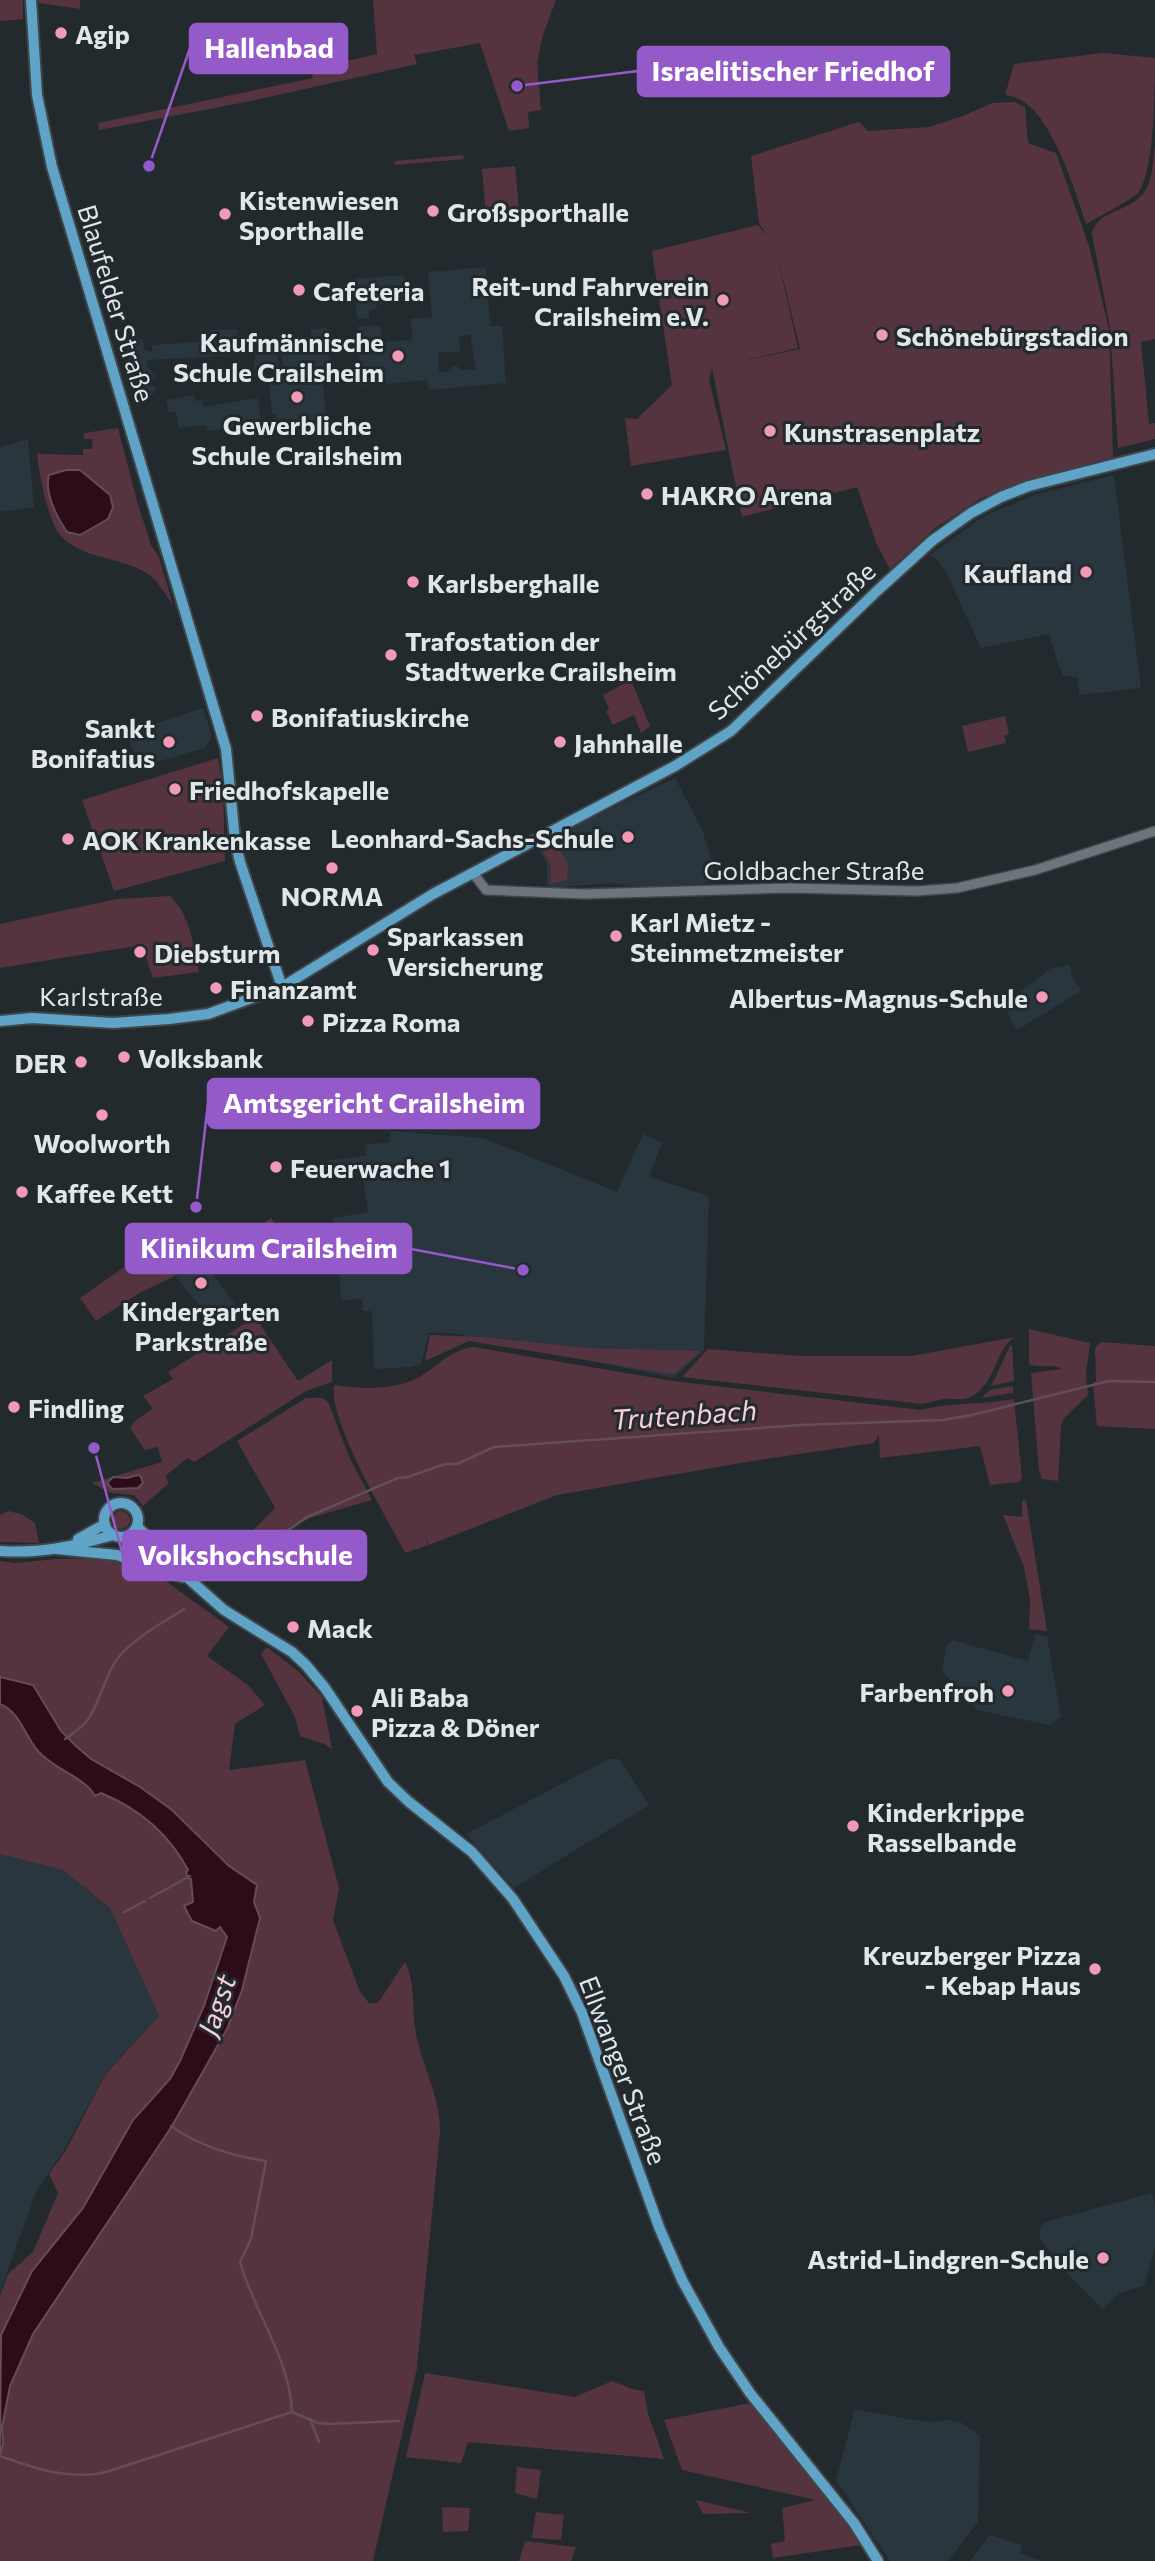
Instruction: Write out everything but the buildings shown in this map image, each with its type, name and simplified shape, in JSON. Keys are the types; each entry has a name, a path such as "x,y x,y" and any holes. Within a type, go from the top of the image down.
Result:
{"main road":[{"name":"Blaufelder Straße","path":"31,0 37,95 52,167 226,749 235,839 240,862 282,987"},
{"name":"Schönebürgstraße","path":"282,987 398,914 676,766 731,731 933,540 971,513 1029,486 1155,454"},
{"name":"Karlstraße","path":"0,1021 32,1017 113,1023 169,1019 208,1014 282,987"},
{"path":"0,1551 32,1552 57,1549 113,1535 128,1536 137,1526 138,1516 134,1510 121,1504 115,1505 107,1511 105,1524 93,1533 57,1549"},
{"path":"105,1524 113,1535"},
{"name":"Ellwanger Straße","path":"137,1526 166,1553 172,1564 186,1578 223,1609 292,1651 314,1674 388,1782 472,1852 533,1926 564,1976 582,2013 659,2227 682,2280 719,2347 750,2393 854,2523 877,2561"},
{"name":"Ellwanger Straße","path":"128,1536 172,1564"},
{"path":"57,1549 117,1555 186,1578"}],"street":[{"name":"Goldbacher Straße","path":"473,873 486,890 498,891 584,894 789,888 917,891 957,888 1035,870 1155,831"}],"shaded area":[{"path":"0,0 23,0 23,19 0,21"},
{"path":"38,0 80,0 80,9 39,3"},
{"path":"373,0 556,0 543,35 537,62 541,110 528,112 529,128 509,131 480,43 414,55 417,64 246,102 99,130 98,123 313,78 310,70 377,54"},
{"path":"1103,53 1155,58 1151,149 1144,183 1138,193 1086,224 1061,156 1043,122 1033,109 1021,100 1005,95 1014,64"},
{"name":"Schönebürgstadion","path":"1014,102 1025,107 1028,143 1056,153 1089,246 1109,329 1113,457 1026,481 981,498 935,528 890,569 877,545 857,487 742,517 712,368 709,380 726,450 631,466 625,418 637,419 672,385 652,251 758,225 768,237 759,223 751,156 859,122 868,131 929,127 992,103","holes":["775,246 800,349 739,362 798,348"]},
{"path":"1155,144 1155,339 1141,342 1149,424 1155,423 1155,439 1118,448 1110,327 1092,234 1099,221 1135,201 1145,191 1152,172"},
{"path":"463,155 464,159 395,165 395,161"},
{"path":"515,166 520,221 487,224 482,169"},
{"path":"486,267 490,326 502,326 506,383 429,390 427,380 361,386 357,327 380,325 382,342 412,340 411,319 432,317 428,272","holes":["470,335 476,369 460,370 453,366 451,371 439,372 438,353 460,351 459,336"]},
{"path":"404,275 405,285 402,286 405,299 376,305 377,309 369,310 369,318 357,319 354,279"},
{"name":"Gewerbliche Schule Crailsheim","path":"327,328 330,367 316,368 317,371 322,371 327,431 272,436 271,419 275,418 275,414 272,414 269,380 296,378 295,370 283,371 280,343 311,341 311,329"},
{"path":"237,329 239,355 147,360 147,367 157,376 150,383 157,389 149,398 132,383 126,340 143,339 144,350 152,352 152,345 210,341 210,330"},
{"name":"Gewerbliche Schule Crailsheim","path":"255,343 277,343 279,370 254,370"},
{"name":"Gewerbliche Schule Crailsheim","path":"194,395 195,401 202,400 204,407 258,398 261,423 208,431 206,425 179,428 176,412 169,413 166,400"},
{"path":"118,428 137,501 151,545 159,557 173,605 157,582 143,571 94,555 71,544 56,529 48,509 37,454 83,455 83,449 92,449 93,439 84,439 84,433"},
{"path":"28,439 34,507 0,512 0,447"},
{"name":"Kaufland","path":"1114,475 1141,688 1079,695 1077,677 1062,676 1049,634 981,648 945,570 935,557 928,556 984,516 1034,495"},
{"path":"631,680 650,726 641,733 634,715 613,725 606,711 609,709 603,695"},
{"name":"Sankt Bonifatius","path":"203,708 212,736 205,748 139,767 127,733"},
{"path":"1005,716 1009,734 1004,736 1006,743 968,752 962,726"},
{"path":"218,758 223,790 225,861 114,891 82,800"},
{"name":"Leonhard-Sachs-Schule","path":"675,778 702,829 712,861 715,883 639,887 613,883 547,888 547,865 536,844"},
{"path":"553,840 568,863 567,880 550,884 551,866 540,847"},
{"path":"170,896 187,922 199,972 153,978 142,945 0,968 0,924 117,899"},
{"name":"Albertus-Magnus-Schule","path":"1070,965 1072,978 1082,990 1016,1031 1004,1004 1051,968"},
{"path":"390,1131 483,1138 617,1192 643,1134 662,1143 649,1177 709,1196 704,1350 674,1378 452,1333 429,1333 421,1364 374,1369 372,1311 363,1311 362,1299 341,1300 333,1218 368,1212 361,1163 325,1167 325,1161 366,1156 365,1145 390,1142"},
{"path":"271,1218 283,1233 254,1255 243,1239"},
{"path":"166,1238 171,1244 157,1254 175,1276 139,1293 96,1321 80,1298"},
{"name":"Kindergarten Parkstraße","path":"173,1242 192,1244 238,1309 215,1324 157,1254"},
{"path":"255,1317 298,1381 332,1360 332,1382 306,1391 194,1462 188,1458 165,1476 169,1483 143,1506 134,1495 111,1493 92,1483 162,1462 158,1447 145,1450 130,1428 136,1420 153,1409 143,1396 173,1379 168,1372"},
{"path":"1029,1329 1090,1343 1086,1374 1088,1395 1065,1417 1061,1425 1058,1481 1042,1479 1039,1470 1031,1373 1062,1369 1029,1364"},
{"path":"430,1335 482,1337 588,1348 701,1351 674,1374 469,1341 425,1361"},
{"path":"1015,1337 1003,1349 980,1391 968,1398 944,1399 922,1404 682,1377 708,1349 801,1356 911,1356"},
{"path":"1101,1342 1155,1346 1155,1429 1097,1426 1093,1383 1096,1381 1095,1348"},
{"path":"1012,1345 1014,1381 991,1386 1010,1346"},
{"path":"473,1347 673,1381 921,1410 1014,1399 1022,1477 1019,1482 990,1485 980,1446 880,1458 879,1435 874,1443 557,1495 429,1545 424,1533 428,1545 405,1553 349,1445 335,1402 334,1385 367,1388 401,1384 421,1376 451,1355"},
{"path":"1013,1386 1013,1393 981,1398 990,1390"},
{"path":"306,1398 322,1398 328,1402 350,1459 372,1500 310,1518 288,1530 246,1568 231,1553 275,1508 237,1441"},
{"path":"1026,1500 1047,1631 1029,1629 1030,1600 1024,1567 1003,1515 1022,1517 1022,1501"},
{"path":"8,1511 21,1514 35,1523 39,1543 0,1542 0,1515"},
{"path":"121,1511 127,1514 130,1520 127,1526 121,1529 115,1526 112,1520 115,1514"},
{"path":"110,1558 130,1562 163,1579 229,1627 207,1656 248,1685 265,1705 235,1724 229,1770 305,1760 339,1888 333,1920 360,1992 369,2003 378,2003 405,1962 408,1969 417,2039 437,2105 440,2132 417,2368 373,2561 0,2561 0,2454 10,2386 33,2334 172,2126 227,2030 242,1990 260,1918 254,1903 257,1885 229,1866 172,1810 140,1787 91,1759 76,1746 61,1731 33,1686 0,1677 0,1561 16,1563"},
{"name":"Farbenfroh","path":"1035,1634 1047,1637 1061,1717 1050,1725 977,1710 942,1671 946,1647 952,1640 1028,1661"},
{"path":"267,1647 298,1671 322,1697 332,1749 300,1736 295,1717 261,1654"},
{"path":"0,1704 13,1713 33,1745 45,1758 84,1783 95,1796 101,1793 137,1812 168,1838 188,1869 200,1917 216,1930 220,1927 227,1937 204,2006 170,2079 149,2100 83,2208 32,2271 0,2338 0,2296 8,2274 33,2252 58,2193 49,2174 66,2150 105,2075 159,2016 110,1908 63,1870 0,1854"},
{"path":"609,1759 619,1759 649,1805 514,1888 466,1834"},
{"path":"0,1854 63,1870 110,1908 159,2016 105,2074 65,2148 36,2192 0,2292"},
{"name":"Astrid-Lindgren-Schule","path":"1152,2193 1155,2206 1155,2247 1144,2286 1119,2293 1103,2309 1063,2269 1041,2240 1039,2230 1045,2222"},
{"path":"425,2373 575,2397 612,2381 644,2391 648,2414 664,2459 468,2442 461,2463 406,2457"},
{"path":"750,2403 836,2509 861,2545 773,2558 771,2544 785,2541 782,2508 816,2500 682,2470 664,2420"},
{"path":"855,2409 912,2420 949,2420 962,2423 980,2436 978,2522 948,2561 890,2561 836,2480"},
{"path":"517,2467 541,2470 537,2499 515,2493"},
{"path":"696,2500 751,2513 703,2514"},
{"path":"442,2507 470,2508 468,2531 443,2532"},
{"path":"536,2512 564,2515 561,2540 532,2538"},
{"path":"990,2535 1022,2545 1020,2553 1043,2561 970,2561"},
{"path":"525,2541 576,2547 571,2561 519,2561"}],"water":[{"path":"66,470 80,470 110,495 113,507 108,519 80,535 67,532 48,490 49,475"},
{"path":"138,1475 143,1483 138,1488 112,1489 107,1483 113,1477 127,1478"},
{"name":"Jagst","path":"0,1677 33,1685 61,1731 76,1746 91,1759 140,1787 172,1810 229,1866 257,1885 254,1902 260,1918 242,1990 227,2029 172,2126 33,2334 10,2386 0,2454 1,2335 32,2271 83,2208 133,2120 170,2079 204,2006 227,1937 220,1927 216,1931 192,1921 184,1906 193,1902 191,1879 186,1872 188,1870 172,1845 152,1824 115,1799 101,1793 95,1796 84,1784 38,1751 13,1713 0,1704"}],"waterway":[{"name":"Trutenbach","path":"240,1564 307,1517 398,1478 445,1464 457,1464 494,1447 801,1425 943,1420 1109,1381 1155,1382"},
{"name":"Trutenbach","path":"65,1739 91,1715 113,1665 124,1651 184,1609"},
{"path":"150,1898 190,1876"},
{"path":"124,1912 145,1901"},
{"path":"171,2126 216,2149 266,2161 251,2239 240,2262 285,2373 292,2412"},
{"path":"0,2456 52,2472 93,2474 292,2412 318,2423 328,2424 399,2421"},
{"path":"310,2419 319,2442"}],"place":[{"name":"Agip","path":"61,33"},
{"name":"Israelitischer Friedhof","path":"517,86"},
{"name":"Hallenbad","path":"149,166"},
{"name":"Großsporthalle","path":"433,211"},
{"name":"Kistenwiesen Sporthalle","path":"225,214"},
{"name":"Cafeteria","path":"299,290"},
{"name":"Reit-und Fahrverein Crailsheim e.V.","path":"723,300"},
{"name":"Schönebürgstadion","path":"882,335"},
{"name":"Kaufmännische Schule Crailsheim","path":"398,356"},
{"name":"Gewerbliche Schule Crailsheim","path":"297,397"},
{"name":"Kunstrasenplatz","path":"770,431"},
{"name":"HAKRO Arena","path":"647,494"},
{"name":"Kaufland","path":"1086,572"},
{"name":"Karlsberghalle","path":"413,582"},
{"name":"Trafostation der Stadtwerke Crailsheim","path":"391,655"},
{"name":"Bonifatiuskirche","path":"257,716"},
{"name":"Sankt Bonifatius","path":"169,742"},
{"name":"Jahnhalle","path":"560,742"},
{"name":"Friedhofskapelle","path":"175,789"},
{"name":"Leonhard-Sachs-Schule","path":"628,837"},
{"name":"AOK Krankenkasse","path":"68,839"},
{"name":"NORMA","path":"332,868"},
{"name":"Karl Mietz - Steinmetzmeister","path":"616,936"},
{"name":"Sparkassen Versicherung","path":"373,950"},
{"name":"Diebsturm","path":"140,952"},
{"name":"Finanzamt","path":"216,988"},
{"name":"Albertus-Magnus-Schule","path":"1042,997"},
{"name":"Pizza Roma","path":"308,1021"},
{"name":"Volksbank","path":"124,1057"},
{"name":"DER","path":"81,1062"},
{"name":"Woolworth","path":"102,1115"},
{"name":"Feuerwache 1","path":"276,1167"},
{"name":"Kaffee Kett","path":"22,1192"},
{"name":"Amtsgericht Crailsheim","path":"196,1207"},
{"name":"Klinikum Crailsheim","path":"523,1270"},
{"name":"Kindergarten Parkstraße","path":"201,1283"},
{"name":"Findling","path":"14,1407"},
{"name":"Volkshochschule","path":"94,1448"},
{"name":"Mack","path":"293,1627"},
{"name":"Farbenfroh","path":"1008,1691"},
{"name":"Ali Baba Pizza & Döner","path":"357,1711"},
{"name":"Kinderkrippe Rasselbande","path":"853,1826"},
{"name":"Kreuzberger Pizza - Kebap Haus","path":"1095,1969"},
{"name":"Astrid-Lindgren-Schule","path":"1103,2258"}]}
